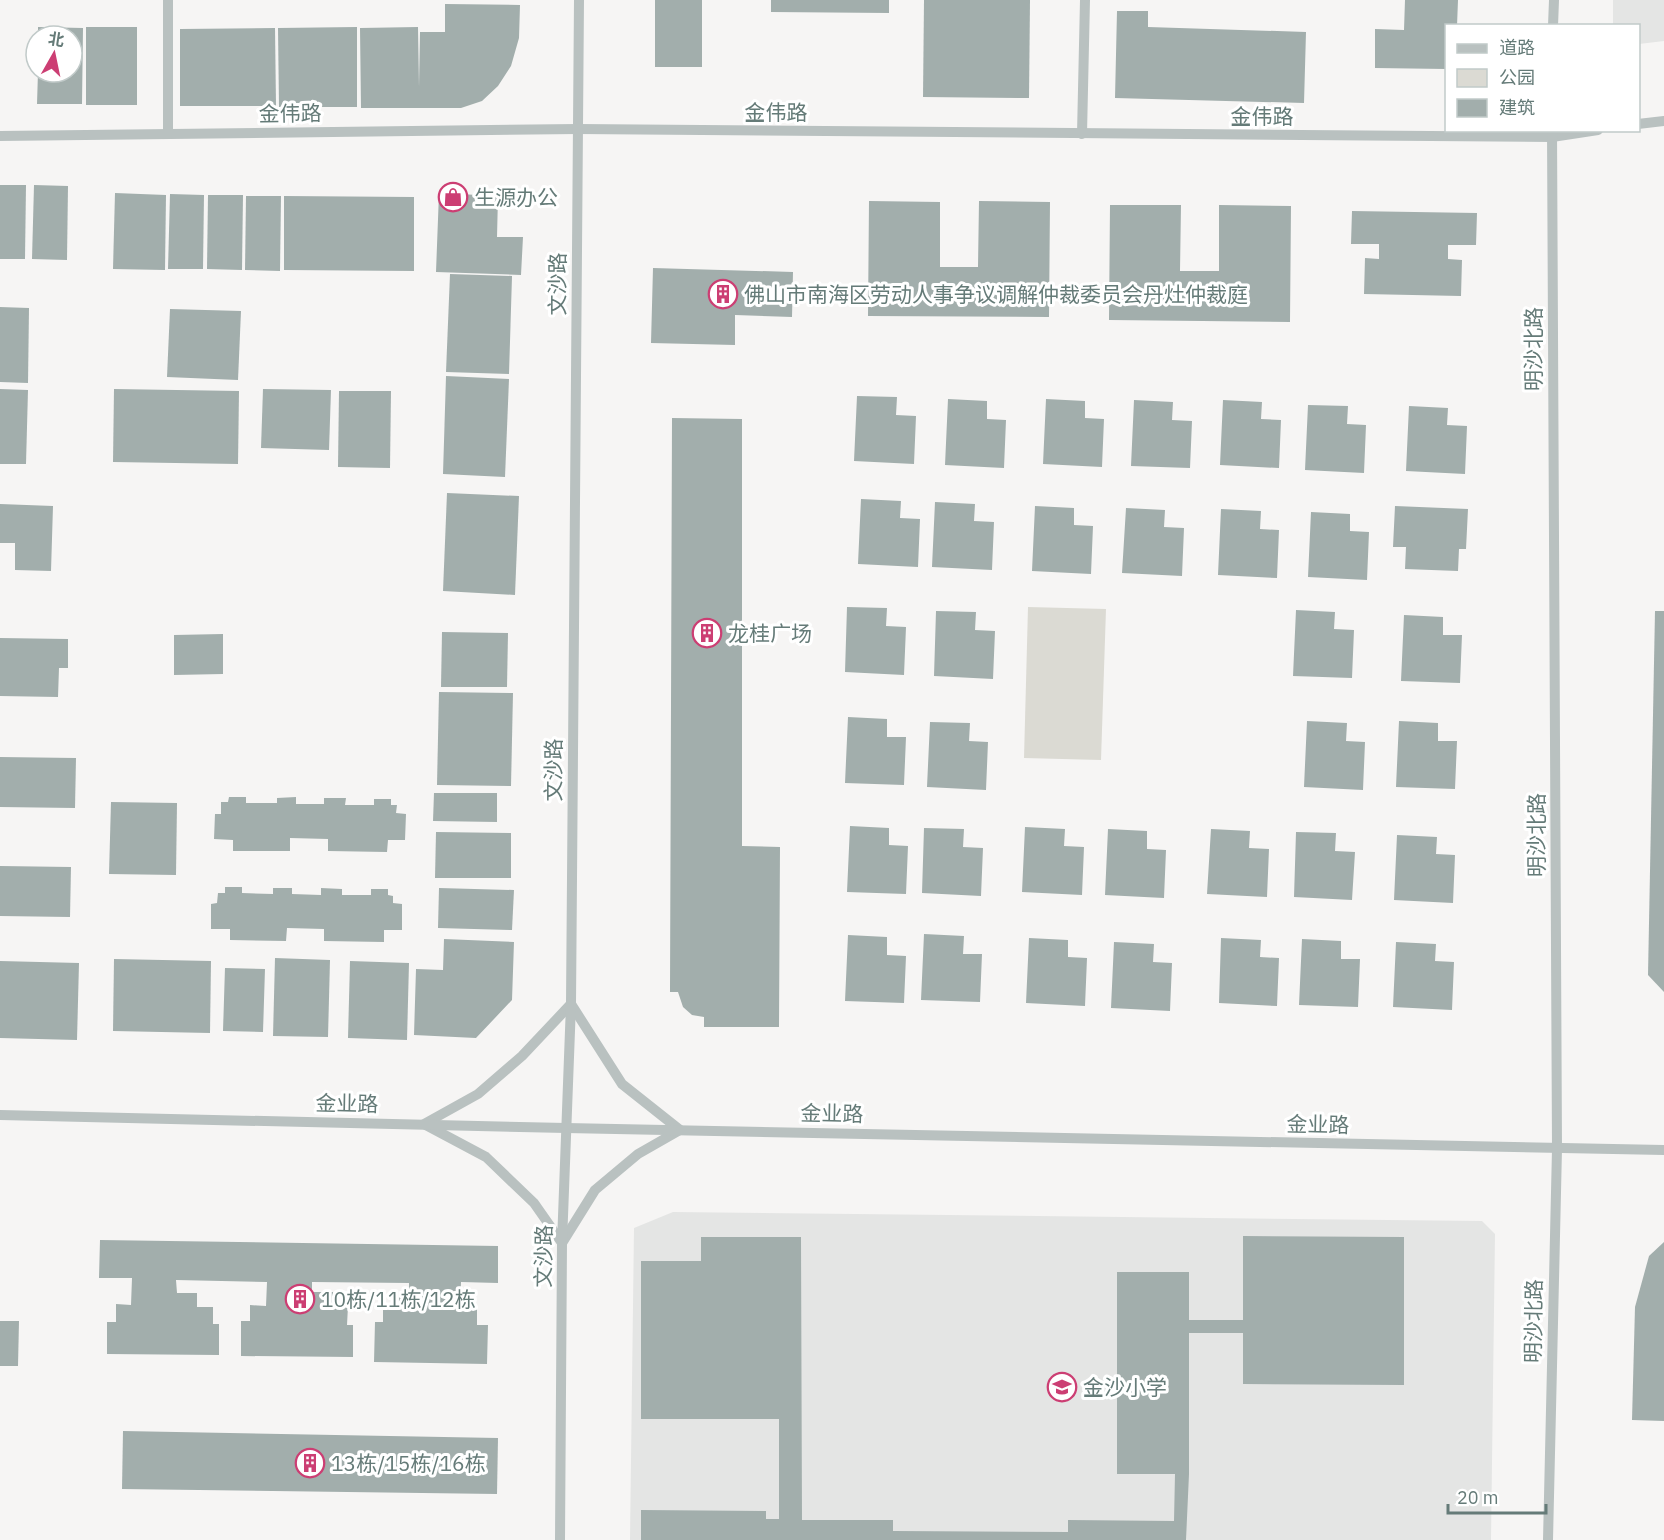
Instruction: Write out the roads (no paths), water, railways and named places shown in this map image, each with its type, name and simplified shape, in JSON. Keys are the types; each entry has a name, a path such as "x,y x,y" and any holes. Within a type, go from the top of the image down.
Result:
{"street":[{"path":"168,0 168,134"},
{"name":"文沙路","path":"560,1540 562,1244 571,1004 579,0"},
{"path":"1082,134 1085,0"},
{"path":"1553,24 1554,0"},
{"path":"1640,124 1664,121"},
{"name":"金伟路","path":"0,136 578,129 1082,134 1552,134 1575,132"},
{"name":"明沙北路","path":"1548,1540 1557,1149 1552,134"},
{"path":"571,1004 622,1084 680,1130 638,1154 595,1190 562,1244 534,1203 486,1157 424,1124 478,1094 522,1056 571,1004"},
{"name":"金业路","path":"0,1115 1664,1150"}],"place":[{"name":"生源办公","path":"453,197"},
{"name":"佛山市南海区劳动人事争议调解仲裁委员会丹灶仲裁庭","path":"723,294"},
{"name":"龙桂广场","path":"707,633"},
{"name":"10栋/11栋/12栋","path":"300,1299"},
{"name":"金沙小学","path":"1062,1387"},
{"name":"13栋/15栋/16栋","path":"310,1463"}]}
